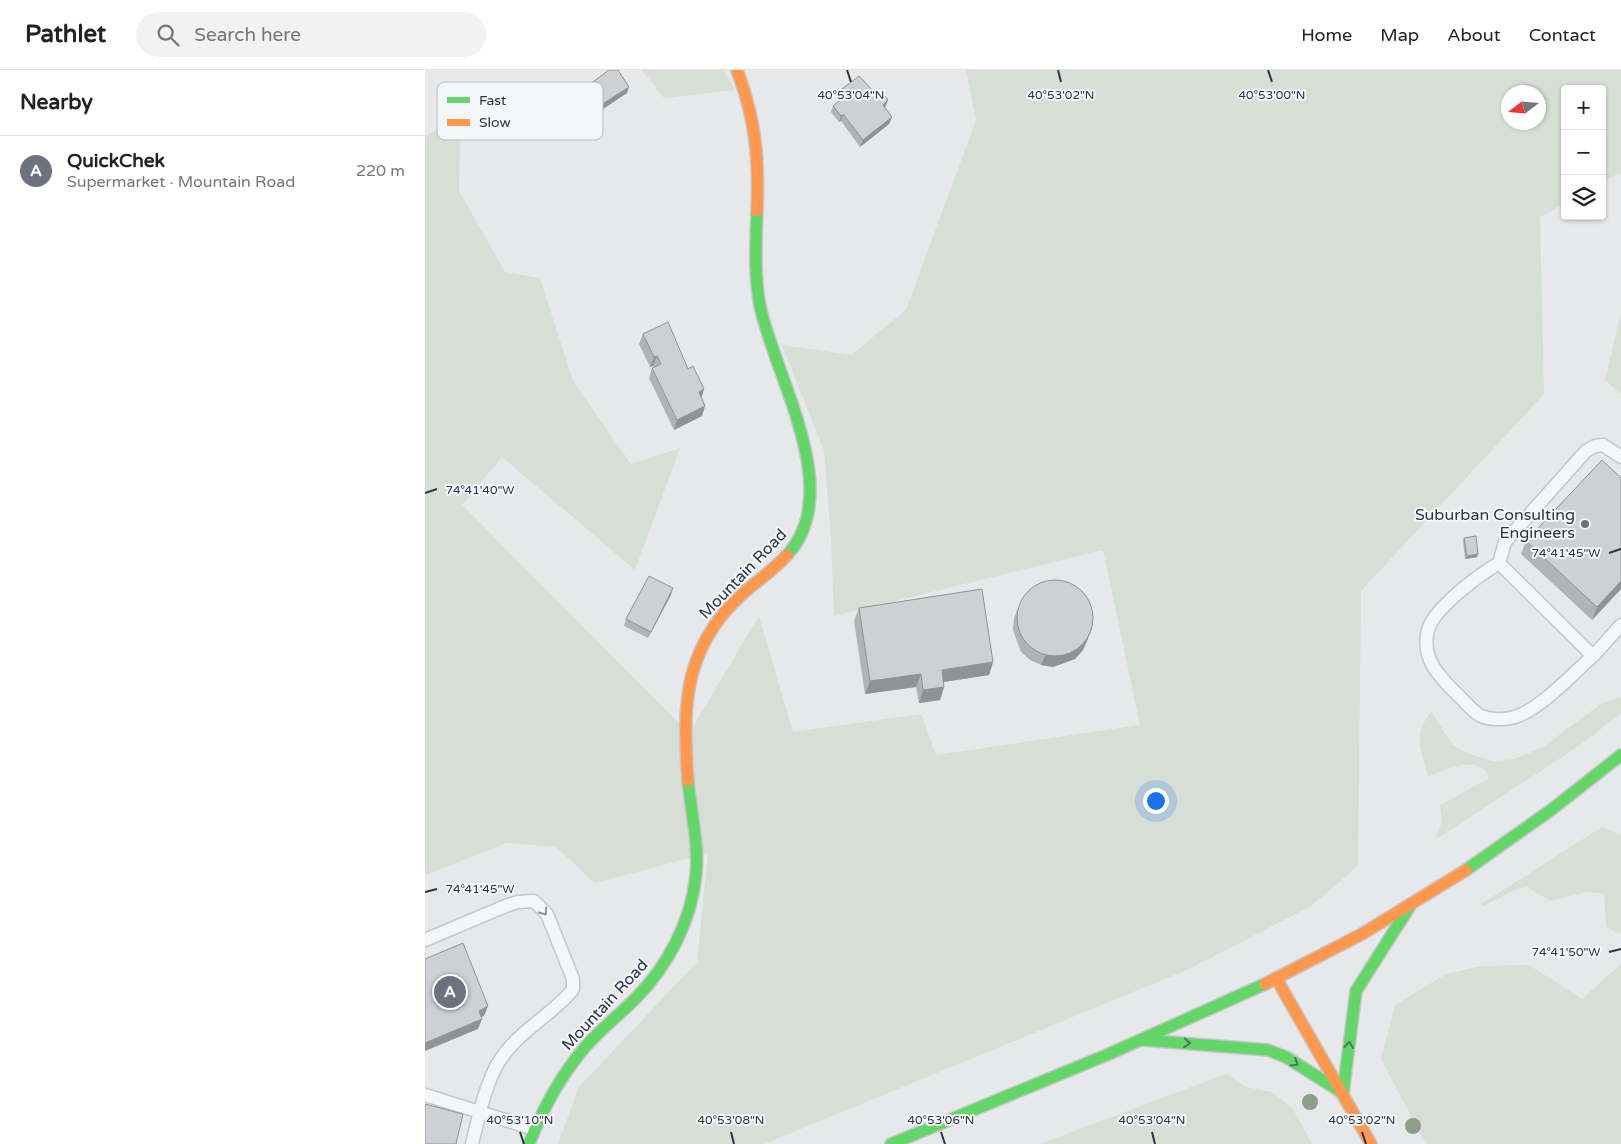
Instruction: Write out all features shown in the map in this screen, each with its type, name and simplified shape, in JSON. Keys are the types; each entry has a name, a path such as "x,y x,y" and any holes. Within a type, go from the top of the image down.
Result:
{"main road":[{"name":"Mountain Road","path":"529,1144 546,1104 571,1065 598,1032 641,993 665,965 683,929 693,898 697,858 686,737 687,697 695,659 711,629 736,601 797,545 806,529 810,510 811,485 806,451 764,327 759,303 756,278 758,149 753,118 737,70"},
{"path":"891,1144 1138,1040 1276,978 1326,953 1481,860 1529,826 1621,755"},
{"path":"1343,1094 1356,991 1412,903"},
{"path":"1276,978 1371,1144"},
{"path":"1138,1040 1268,1050 1287,1058 1343,1094"}],"lane":[{"path":"1621,457 1603,444 1586,451 1505,542 1499,563 1471,580 1433,619 1428,629 1427,638 1431,664 1436,674 1481,716 1498,719 1516,716 1541,700 1593,656 1621,625"},
{"path":"1499,563 1593,656"},
{"path":"425,940 513,904 529,900 535,901 547,914 573,984 569,994 558,1006 532,1027 500,1060 472,1144"},
{"path":"425,1096 534,1129"}],"shaded area":[{"path":"642,70 723,70 735,90 664,98"},
{"path":"966,70 1621,70 1621,175 1619,173 1606,180 1606,85 1561,85 1561,205 1540,217 1544,394 1361,591 1358,866 1311,906 1189,969 764,1144 558,1144 579,1087 697,962 708,853 595,883 556,847 507,843 425,875 425,136 437,130 437,140 460,140 459,191 505,272 540,278 573,381 631,464 680,448 635,570 502,457 462,505 689,733 759,616 793,732 921,714 936,755 1140,725 1103,550 834,616 831,537 824,451 782,345 851,355 906,310 976,120"},
{"path":"1621,314 1621,394 1605,380"},
{"path":"1621,697 1621,713 1579,746 1435,840 1442,822 1440,805 1488,779 1488,773 1482,768 1468,764 1428,776 1421,750 1420,735 1425,720 1431,711 1452,744 1469,754 1493,761 1515,759 1543,747 1602,703"},
{"path":"1602,827 1621,835 1621,934 1606,927 1604,893 1587,892 1550,901 1528,887 1517,889 1482,907 1481,904"},
{"path":"1621,964 1621,1144 1426,1144 1381,1059 1395,1005 1446,974 1482,966 1529,965 1582,999"},
{"path":"1226,1074 1246,1087 1272,1092 1293,1109 1312,1144 1040,1144"}],"building":[{"path":"609,70 618,70 629,87 603,104 603,82 593,82"},
{"path":"859,76 876,94 881,91 888,100 883,105 892,117 863,140 843,114 841,116 833,106 846,95 842,89"},
{"path":"668,322 688,369 693,366 704,389 699,392 705,406 677,420 652,368 661,364 657,356 654,357 643,334"},
{"name":"Suburban Consulting Engineers","path":"1602,460 1621,478 1621,581 1597,607 1526,541"},
{"path":"1476,536 1478,554 1467,556 1464,538"},
{"path":"649,576 673,588 651,632 626,619"},
{"path":"1048,580 1062,580 1076,586 1087,597 1093,611 1090,633 1082,645 1062,656 1048,656 1034,650 1023,639 1017,625 1017,611 1023,597 1034,586"},
{"path":"982,589 993,662 942,670 944,687 923,690 921,674 870,681 859,608"},
{"path":"463,943 488,1006 479,1011 482,1019 425,1043 425,959"},
{"path":"425,1104 463,1114 456,1144 425,1144"}],"traffic: fast":[{"path":"757,211 756,270 760,306 791,399 808,467 810,500 803,529 787,555"},
{"path":"1466,870 1551,810 1621,755"},
{"path":"529,1144 547,1105 577,1057 647,986 676,942 689,910 697,863 696,840 688,781"},
{"path":"1143,1040 1268,1050 1286,1057 1343,1093 1356,991 1410,906"},
{"path":"891,1144 1109,1054 1265,984"}],"traffic: slow":[{"path":"737,70 748,106 755,139 757,156 757,211"},
{"path":"688,781 686,755 687,707 690,684 696,662 705,641 718,620 736,600 787,555"},
{"path":"1265,984 1362,934 1466,870"},
{"path":"1276,978 1371,1144"}],"place":[{"name":"Suburban Consulting Engineers","path":"1585,524"},
{"name":"QuickChek","path":"450,992"}]}
